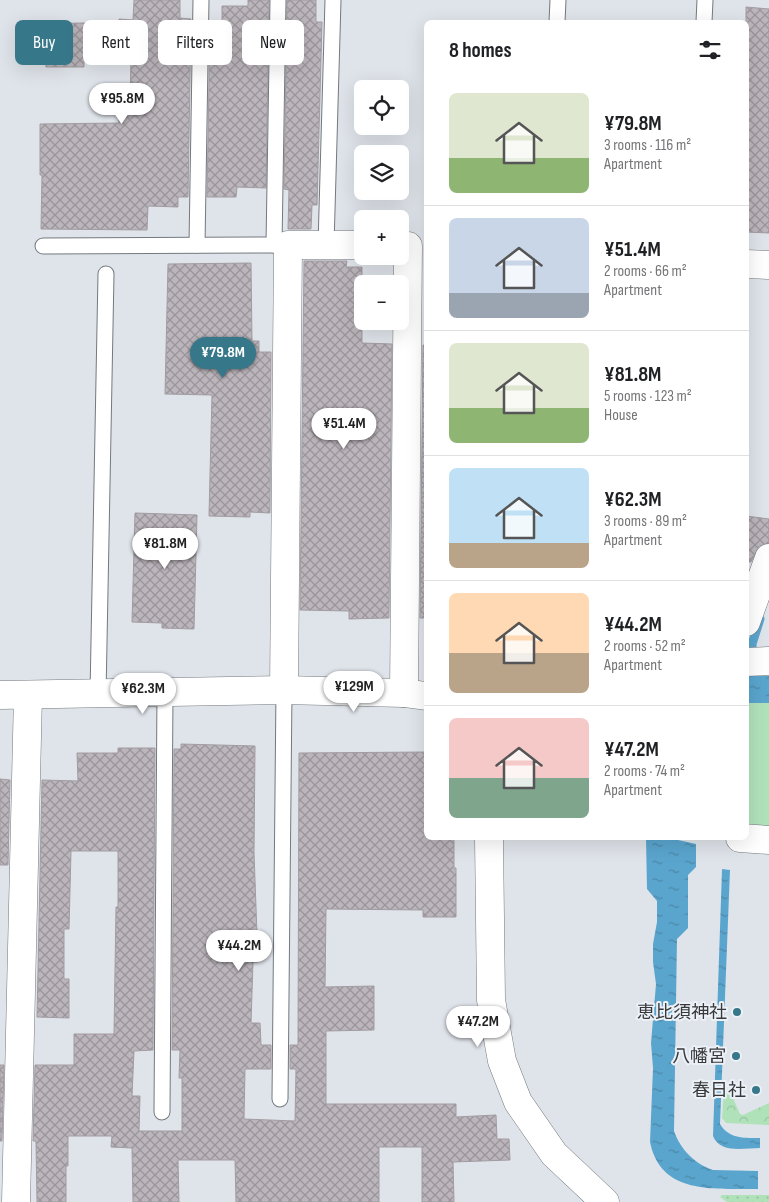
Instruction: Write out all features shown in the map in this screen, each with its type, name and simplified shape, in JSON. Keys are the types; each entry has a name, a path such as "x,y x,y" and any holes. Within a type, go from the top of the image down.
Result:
{"street":[{"path":"284,690 281,245 354,245"},
{"path":"0,695 165,694 284,690 415,694 412,246"},
{"path":"749,264 769,265"},
{"path":"749,614 769,558"},
{"path":"16,1202 28,695"},
{"path":"749,839 769,840"},
{"path":"489,840 491,1000 502,1061 518,1102 554,1154 605,1202"}],"lane":[{"path":"197,245 201,0"},
{"path":"43,246 281,245 278,0"},
{"path":"326,245 333,0"},
{"path":"557,20 558,0"},
{"path":"704,20 705,0"},
{"path":"98,694 106,274"},
{"path":"280,1099 284,690"},
{"path":"162,1112 165,694"}],"green space":[{"path":"749,671 769,671 769,828 749,827"},
{"path":"724,1090 730,1091 740,1114 743,1115 769,1103 769,1125 726,1123 722,1118"},
{"path":"722,1195 769,1195 769,1202 727,1202 720,1197"}],"water":[{"path":"749,676 769,676 769,703 749,703"},
{"path":"646,840 678,840 696,844 696,867 688,875 688,928 677,939 674,1131 684,1150 694,1160 706,1167 713,1170 758,1171 758,1189 708,1188 692,1185 678,1180 665,1172 656,1159 650,1142 653,1068 651,1043 656,984 653,944 657,922 657,901 647,889"},
{"path":"722,869 730,870 720,1124 728,1133 737,1137 760,1138 760,1148 727,1148 716,1142 713,1136"}],"building":[{"path":"134,0 180,0 180,18 191,19 158,20 158,65 190,65 188,197 178,197 178,207 148,206 147,230 41,229 42,175 40,175 40,124 119,123 119,105 130,105 131,65 148,65 148,20 133,20"},
{"path":"248,0 269,0 269,20 242,20 242,65 268,65 266,188 237,187 236,197 207,197 209,65 232,65 232,20 222,20 222,6 248,6"},
{"path":"287,0 316,0 316,22 322,22 317,205 312,205 311,229 288,229 289,190 284,189 286,65 304,65 304,20 287,20"},
{"path":"746,7 769,9 769,233 749,232 749,20 746,20"},
{"path":"73,23 83,23 84,67 46,67 46,65 73,65"},
{"path":"304,261 347,261 346,267 362,267 362,275 354,275 354,330 362,330 362,343 392,344 389,618 349,619 349,611 300,610"},
{"path":"251,263 252,341 259,341 259,352 271,352 270,513 250,512 250,517 209,516 212,395 165,394 168,264"},
{"path":"423,345 424,345 424,618 420,618"},
{"path":"135,513 197,515 194,629 162,628 162,623 132,622"},
{"path":"749,516 769,519 769,543 759,546 751,562 749,562"},
{"path":"181,744 255,746 254,853 258,962 253,962 251,1023 260,1023 261,1045 271,1045 271,1069 245,1069 244,1119 295,1121 296,1069 290,1069 290,1045 298,1045 299,753 424,752 424,840 454,840 456,917 423,917 423,910 326,909 325,987 374,986 374,1030 326,1031 326,1104 456,1104 456,1117 496,1115 497,1139 509,1139 510,1160 453,1162 454,1202 422,1202 422,1147 379,1147 379,1202 236,1202 235,1160 178,1160 179,1202 133,1202 132,1148 111,1147 112,1136 68,1136 66,1202 37,1202 36,1141 33,1141 35,1065 74,1065 74,1034 114,1034 116,907 118,907 118,851 71,851 69,929 64,929 64,979 69,979 69,1018 37,1017 42,780 78,781 77,753 118,753 118,748 155,748 153,1050 134,1051 132,1096 140,1096 139,1131 182,1131 182,1078 179,1078 180,1050 172,1050 174,749 181,749"},
{"path":"0,779 10,780 8,865 0,865"},
{"path":"0,1065 4,1065 2,1141 0,1141"}],"waterway":[{"path":"753,676 752,644 760,619"}],"place":[{"name":"恵比須神社","path":"737,1012"},
{"name":"八幡宮","path":"736,1056"},
{"name":"春日社","path":"756,1090"}]}
